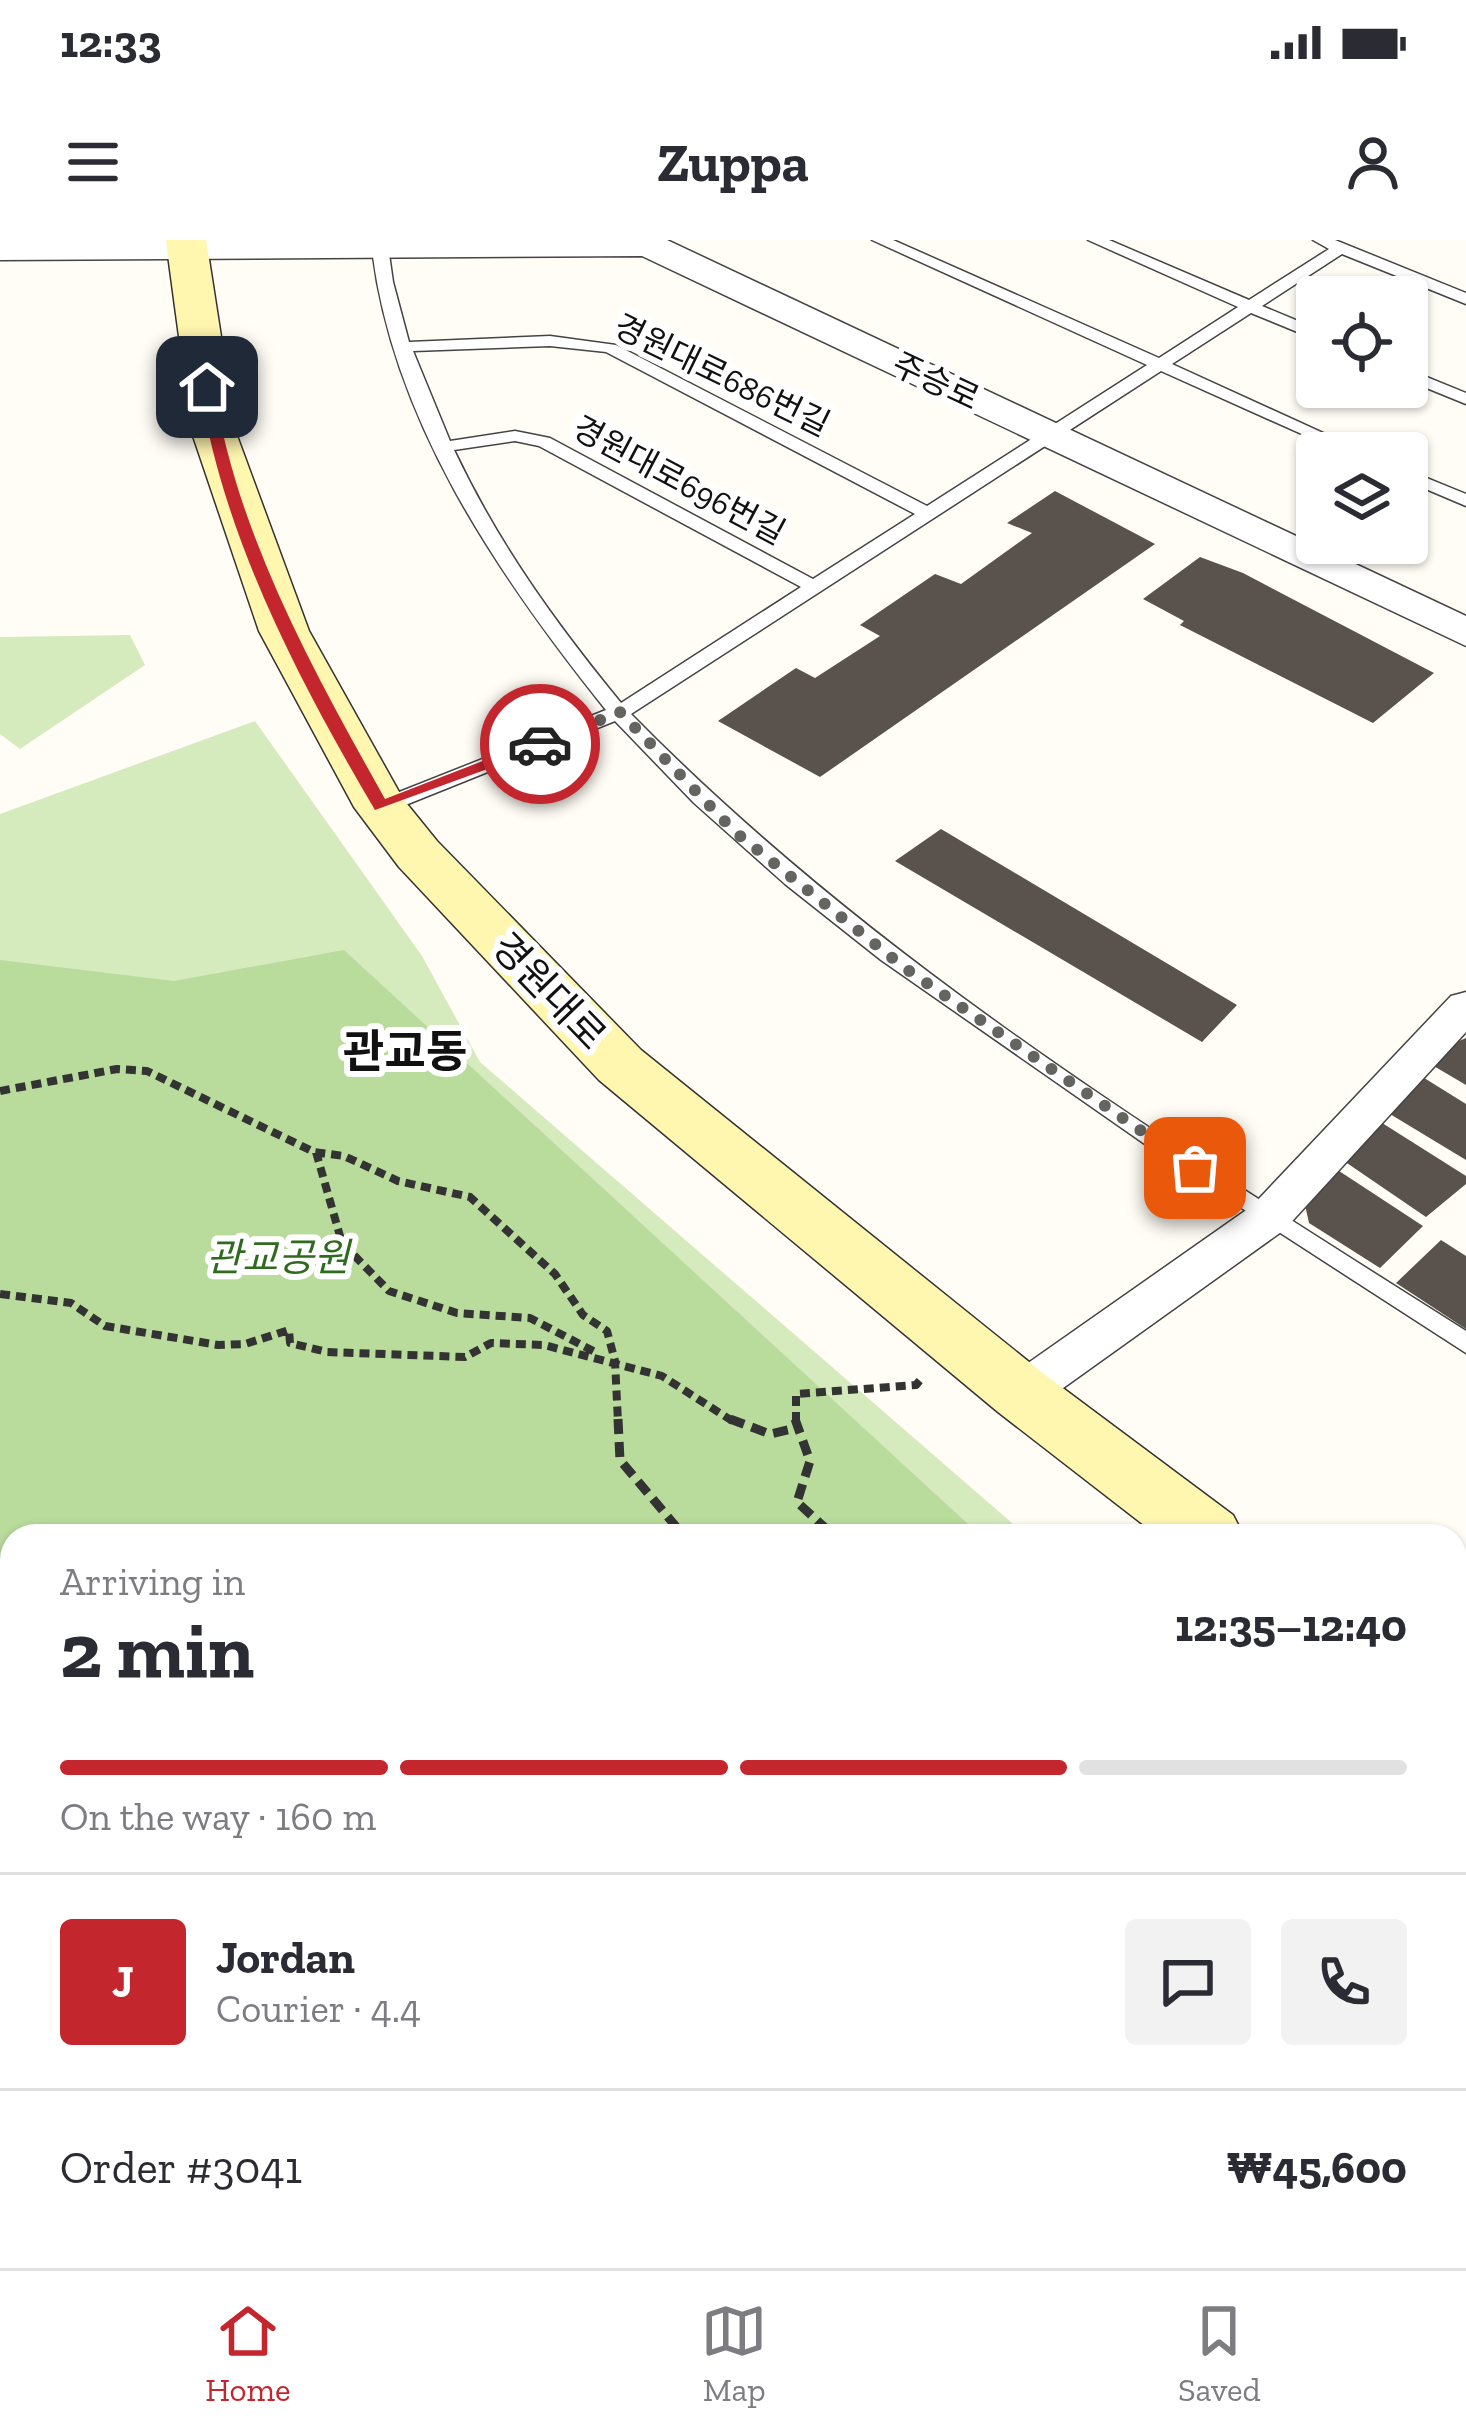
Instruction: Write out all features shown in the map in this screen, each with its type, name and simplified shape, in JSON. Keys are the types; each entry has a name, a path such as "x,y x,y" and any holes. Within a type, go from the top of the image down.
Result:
{"main road":[{"name":"경원대로","path":"186,245 222,455 284,631 381,807 418,854 620,1065 1021,1394 1193,1524"}],"street":[{"name":"주승로","path":"0,249 652,242 1466,633"},
{"path":"1021,1394 1268,1218 1466,1006"}],"lane":[{"path":"880,240 1311,432"},
{"path":"1096,240 1296,326"},
{"path":"1321,240 1466,299"},
{"path":"379,243 402,347 441,448 518,586 620,712 735,832 939,994 1268,1218 1466,1342"},
{"path":"381,807 620,712 1054,437 1341,248"},
{"name":"경원대로686번길","path":"402,347 550,341 610,348 930,515"},
{"path":"1428,383 1466,399"},
{"name":"경원대로696번길","path":"441,448 515,436 544,442 814,587"},
{"path":"1428,484 1466,501"}],"path":[{"path":"0,1091 117,1069 147,1071 179,1082 316,1152 344,1156 398,1181 470,1197 555,1274 583,1315 607,1331 614,1361 620,1460 674,1524"},
{"path":"316,1152 342,1243 389,1291 458,1313 530,1318 614,1361"},
{"path":"0,1307 4,1295 69,1302 95,1311 105,1326 218,1346 245,1344 289,1330 290,1343 328,1352 465,1358 491,1343 544,1346 662,1376 739,1425 770,1434 801,1427"},
{"path":"821,1524 797,1502 810,1461 794,1412 796,1394 916,1385 956,1340"}],"green space":[{"path":"130,635 145,665 20,749 0,734 0,637"},
{"name":"관교공원","path":"255,721 422,956 480,1062 1013,1524 0,1524 0,814"},
{"name":"관교공원","path":"344,950 968,1524 0,1524 0,960 174,981"}],"building":[{"path":"1055,491 1155,544 820,777 718,721 796,668 815,678 880,636 860,625 935,574 961,584 1032,533 1007,523"},
{"path":"1200,557 1243,573 1434,673 1373,723 1180,625 1184,621 1143,599"},
{"path":"941,829 1237,1005 1202,1042 895,861"},
{"path":"1466,1038 1466,1085 1432,1065 1443,1048"},
{"path":"1421,1076 1466,1104 1466,1160 1385,1111"},
{"path":"1379,1121 1466,1176 1466,1184 1426,1217 1341,1159"},
{"path":"1333,1167 1423,1226 1380,1268 1309,1223 1303,1196"},
{"path":"1441,1240 1466,1256 1466,1329 1396,1283"}],"way so far":[{"path":"540,744 620,712 735,832 905,968 1195,1168"}],"district":[{"name":"관교동","path":"405,1052"}],"route":[{"path":"207,387 214,433 284,631 381,807 540,744"}]}
